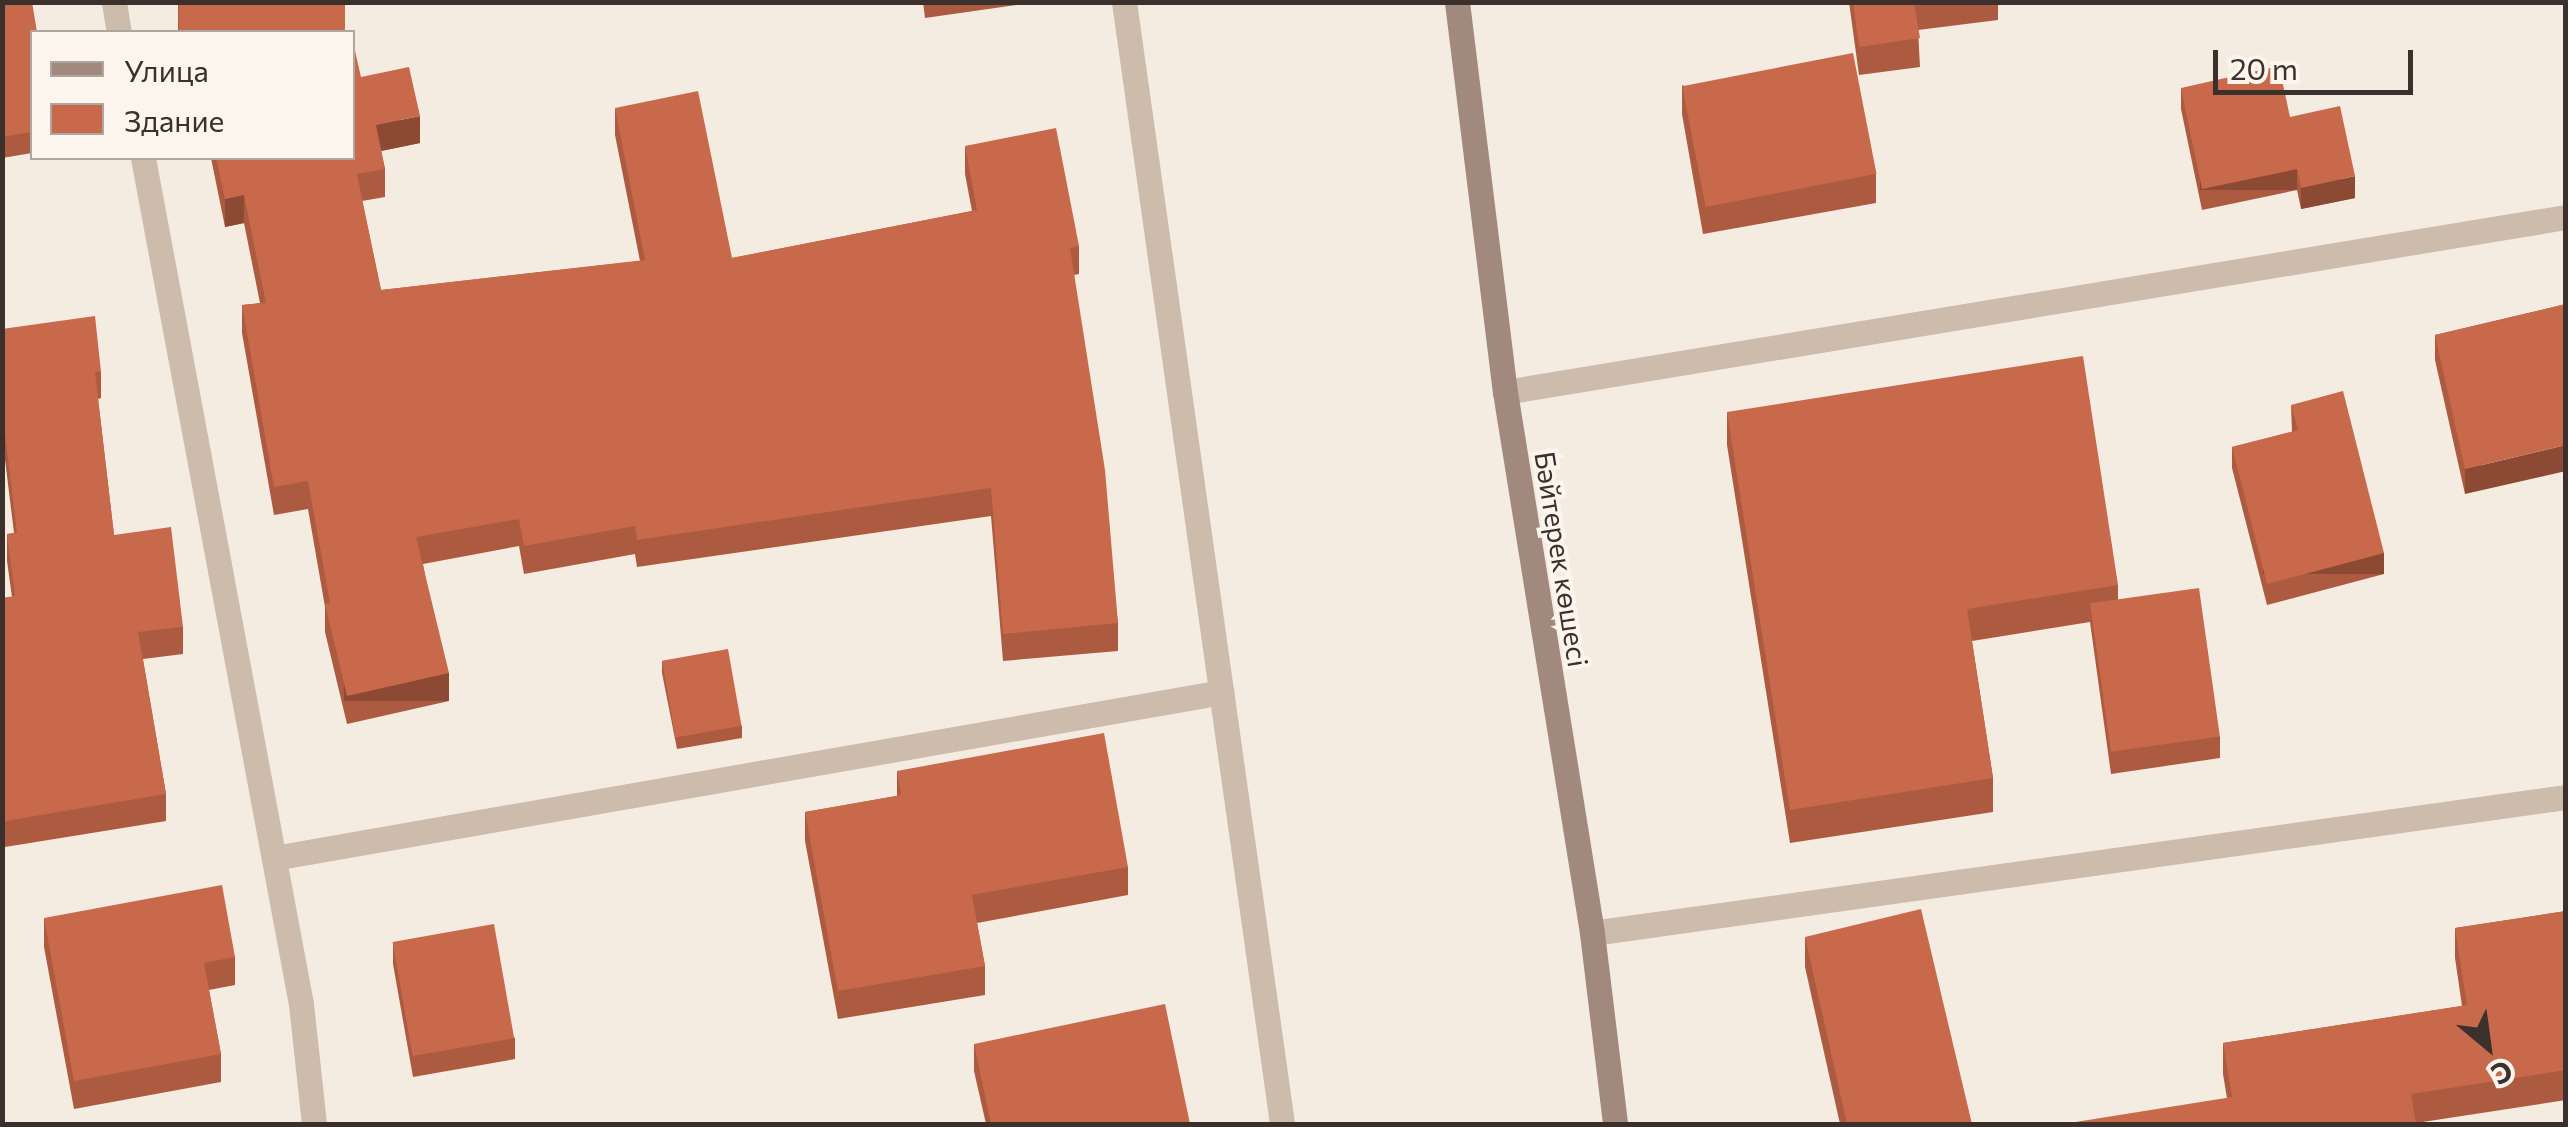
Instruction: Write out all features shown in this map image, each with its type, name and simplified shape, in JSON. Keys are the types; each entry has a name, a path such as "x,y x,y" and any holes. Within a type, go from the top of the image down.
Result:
{"street":[{"path":"114,2 120,30"},
{"path":"1124,2 1282,1124"},
{"name":"Бәйтерек көшесі","path":"1458,2 1504,392 1592,933 1615,1124"},
{"path":"143,160 302,1004 314,1124"},
{"path":"1504,392 2566,217"},
{"path":"274,858 1222,692"},
{"path":"1592,933 2566,797"}],"building":[{"path":"2,2 32,2 37,30 30,30 30,132 2,137"},
{"path":"179,2 345,2 345,30 179,30"},
{"path":"1853,2 1914,2 1920,38 1859,47"},
{"path":"355,51 361,77 409,67 420,116 376,125 385,169 357,174 381,290 645,260 615,108 698,91 732,258 977,210 965,146 1056,128 1079,246 1070,248 1105,470 1118,623 1003,634 991,488 637,540 635,526 524,546 519,519 416,537 449,673 347,696 325,604 330,603 308,481 274,487 242,305 266,303 244,195 225,199 216,160 355,160"},
{"path":"1853,53 1876,174 1706,207 1682,86"},
{"path":"2279,66 2290,117 2340,106 2355,176 2301,188 2297,169 2202,189 2181,88"},
{"path":"2566,304 2566,445 2465,469 2435,335"},
{"path":"95,316 101,372 95,372 114,535 171,527 183,627 138,632 166,794 5,821 2,598 15,596 7,534 17,533 2,408 2,329"},
{"path":"2083,356 2118,585 1967,609 1993,778 1790,810 1727,412"},
{"path":"2343,391 2384,553 2267,584 2232,447 2298,430 2291,405"},
{"path":"2199,588 2220,737 2111,752 2090,603"},
{"path":"728,649 742,726 676,737 662,661"},
{"path":"1104,733 1128,867 972,895 985,966 838,991 805,812 901,795 897,771"},
{"path":"222,885 235,957 204,963 221,1054 74,1081 44,918"},
{"path":"1921,909 1972,1124 1847,1124 1805,937"},
{"path":"2566,911 2566,1070 2411,1094 2416,1124 2063,1124 2232,1097 2223,1043 2467,1005 2455,928"},
{"path":"494,924 514,1038 413,1056 393,942"},
{"path":"1165,1004 1190,1124 991,1124 974,1044"}]}
